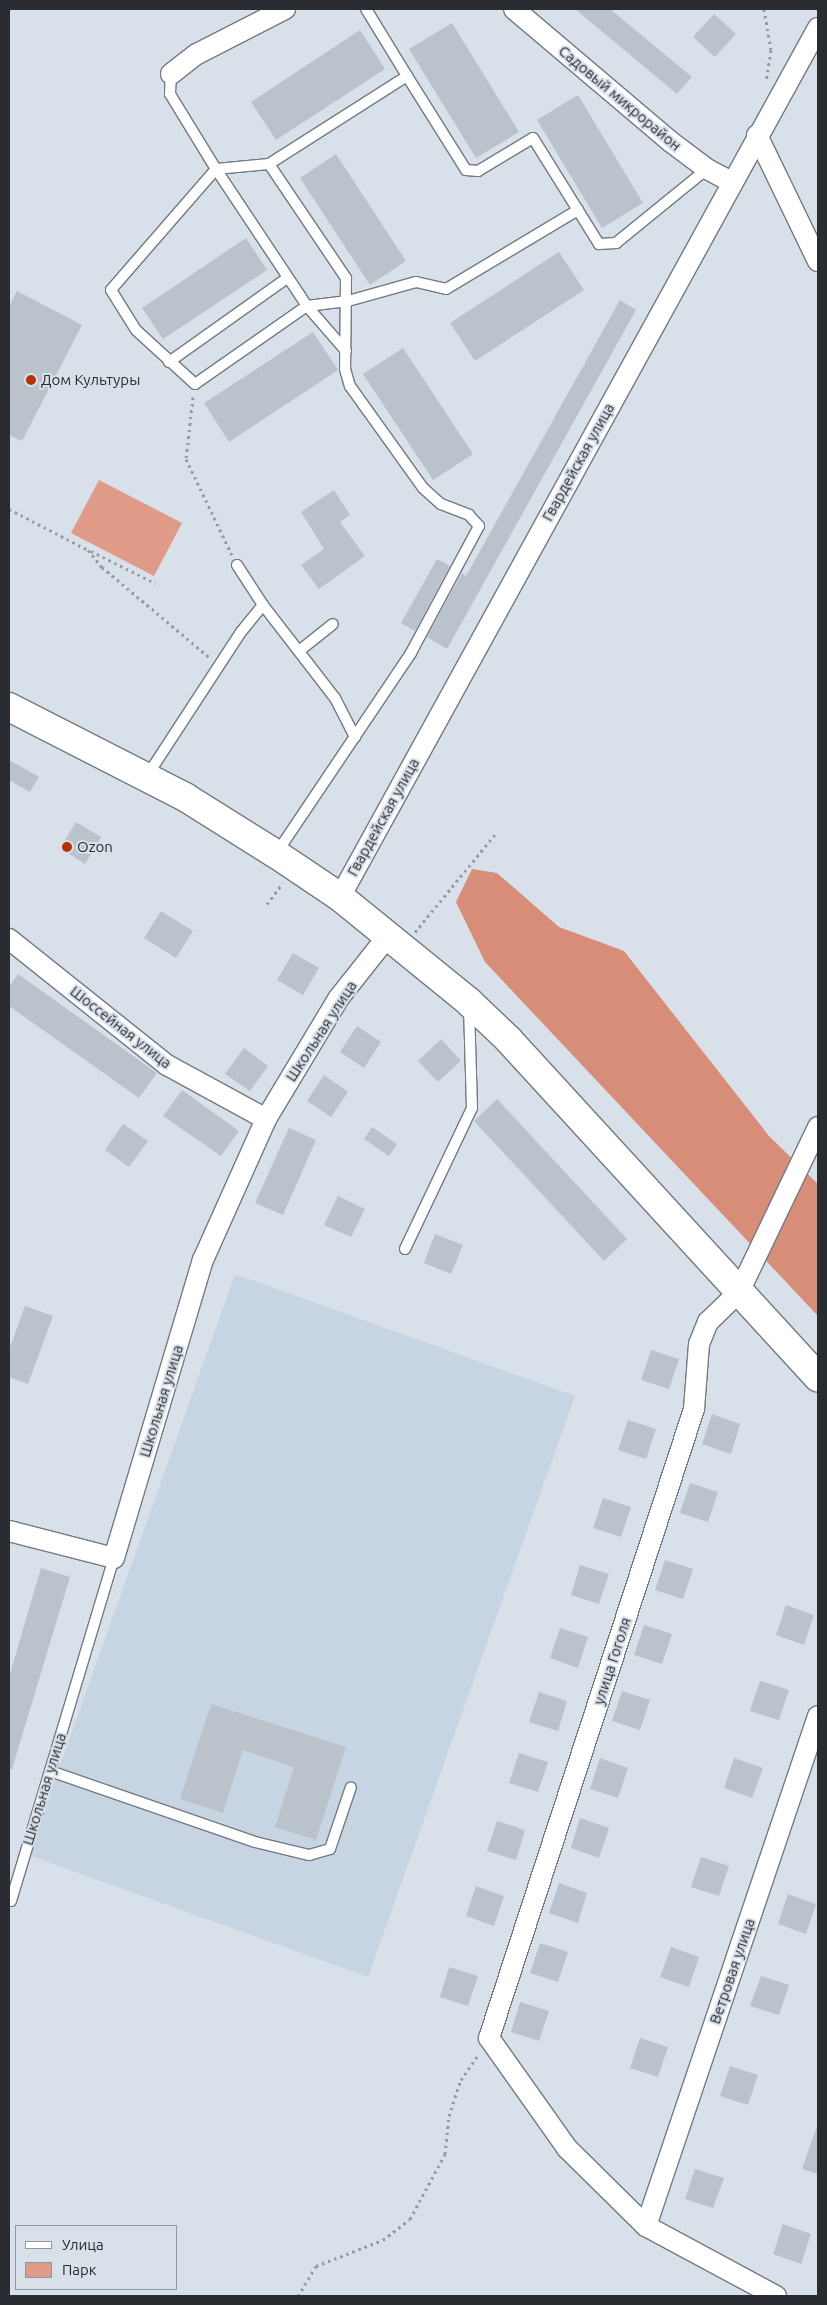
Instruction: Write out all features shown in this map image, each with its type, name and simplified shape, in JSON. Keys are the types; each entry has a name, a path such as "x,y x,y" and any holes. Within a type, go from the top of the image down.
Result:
{"main road":[{"path":"9,707 185,796 276,854 340,897 469,1002 508,1039 818,1377"}],"street":[{"path":"171,74 196,54 285,9"},
{"name":"Садовый микрорайон","path":"514,9 707,169 731,182"},
{"name":"Гвардейская улица","path":"340,897 731,182 818,28"},
{"path":"757,136 818,261"},
{"name":"Шоссейная улица","path":"9,939 167,1066 266,1119"},
{"name":"Школьная улица","path":"114,1558 203,1260 266,1119 338,999 396,942"},
{"path":"739,1292 818,1127"},
{"name":"улица Гоголя","path":"489,2038 694,1409 699,1344 708,1322 739,1292"},
{"path":"9,1532 114,1558"},
{"name":"Ветровая улица","path":"646,2226 818,1716"},
{"path":"489,2038 566,2148 646,2226 776,2296"}],"lane":[{"path":"366,9 466,170 478,171 533,138 599,244 616,243 707,169"},
{"path":"171,74 170,94 216,168 287,278 307,306 346,351"},
{"path":"407,76 269,164 216,168 111,290 136,330 195,384 307,306 348,301 416,282 446,289 578,210"},
{"path":"269,164 346,278 348,301 345,369 350,386 423,488 441,504 470,515 479,526 411,653 276,854"},
{"path":"169,362 287,278"},
{"path":"237,565 263,605 336,698 355,737"},
{"path":"146,777 219,665 263,605"},
{"path":"299,651 333,624"},
{"path":"405,1249 472,1108 469,1002"},
{"name":"Школьная улица","path":"11,1901 114,1558"},
{"path":"50,1771 255,1842 309,1855 330,1849 351,1787"}],"path":[{"path":"764,9 771,50 765,88"},
{"path":"195,384 186,459 237,565"},
{"path":"9,509 155,583"},
{"path":"88,550 102,567 219,665"},
{"path":"396,942 497,832"},
{"path":"298,2296 316,2266 383,2240 410,2220 445,2154 448,2116 461,2080 489,2038"}],"shaded area":[{"path":"472,869 497,873 559,927 624,951 769,1136 818,1184 818,1316 485,962 456,902"},
{"path":"235,1274 575,1396 368,1977 28,1855"}],"green space":[{"path":"99,480 182,523 154,576 71,533"}],"building":[{"path":"575,9 610,9 692,77 677,94"},
{"path":"714,14 736,34 715,57 693,37"},
{"path":"452,23 519,132 476,158 409,49"},
{"path":"360,30 385,69 276,140 251,102"},
{"path":"578,95 643,203 602,228 537,120"},
{"path":"336,154 406,261 370,285 300,178"},
{"path":"246,238 267,270 163,339 142,308"},
{"path":"559,252 584,290 475,361 450,323"},
{"name":"Дом Культуры","path":"17,291 82,325 22,441 9,435 9,307"},
{"path":"620,300 636,310 447,649 427,637 462,573 466,576"},
{"path":"313,332 338,370 229,442 204,403"},
{"path":"403,348 473,454 433,480 363,374"},
{"path":"334,490 350,515 340,522 365,556 319,589 301,565 324,549 301,512"},
{"path":"437,559 450,566 415,631 401,623"},
{"path":"9,760 39,777 30,792 9,780"},
{"path":"76,822 101,837 85,864 60,848"},
{"path":"161,911 193,931 176,958 144,938"},
{"path":"293,953 319,968 303,995 277,980"},
{"path":"18,974 157,1073 139,1098 9,1006 9,987"},
{"path":"357,1026 381,1042 364,1068 340,1052"},
{"path":"441,1039 461,1061 438,1082 418,1061"},
{"path":"244,1048 268,1066 250,1091 225,1074"},
{"path":"324,1075 348,1092 331,1117 307,1101"},
{"path":"182,1090 239,1131 221,1156 163,1116"},
{"path":"497,1099 627,1239 604,1261 474,1121"},
{"path":"123,1124 148,1141 129,1167 105,1150"},
{"path":"372,1127 397,1144 389,1156 364,1139"},
{"path":"289,1128 316,1140 283,1215 255,1203"},
{"path":"338,1196 365,1209 351,1237 324,1225"},
{"path":"435,1234 463,1245 451,1274 424,1263"},
{"path":"25,1306 53,1316 28,1384 9,1377 9,1350"},
{"path":"651,1350 679,1359 669,1389 641,1380"},
{"path":"712,1414 740,1424 731,1454 702,1444"},
{"path":"628,1420 656,1429 646,1459 618,1450"},
{"path":"690,1483 718,1492 708,1522 680,1513"},
{"path":"603,1498 631,1507 621,1537 593,1528"},
{"path":"665,1560 693,1569 683,1599 655,1590"},
{"path":"580,1565 609,1574 599,1604 571,1595"},
{"path":"41,1568 70,1577 12,1769 9,1769 9,1677"},
{"path":"786,1605 814,1615 804,1645 776,1635"},
{"path":"644,1625 672,1634 662,1664 634,1655"},
{"path":"560,1628 588,1637 578,1668 550,1658"},
{"path":"760,1681 789,1690 779,1720 750,1711"},
{"path":"622,1691 650,1700 640,1730 612,1721"},
{"path":"539,1692 567,1701 558,1731 529,1722"},
{"path":"211,1704 346,1747 316,1840 275,1827 294,1767 243,1750 223,1813 180,1799"},
{"path":"519,1753 548,1762 538,1792 509,1783"},
{"path":"600,1758 628,1768 618,1798 590,1789"},
{"path":"734,1758 763,1768 752,1798 724,1788"},
{"path":"580,1818 609,1828 599,1858 571,1848"},
{"path":"497,1821 525,1830 516,1860 487,1851"},
{"path":"701,1857 729,1866 719,1896 691,1887"},
{"path":"559,1883 587,1893 578,1923 549,1913"},
{"path":"476,1886 504,1896 494,1926 466,1916"},
{"path":"788,1894 816,1904 806,1934 778,1924"},
{"path":"540,1943 568,1952 558,1982 530,1973"},
{"path":"671,1947 699,1957 689,1987 660,1977"},
{"path":"449,1967 478,1976 468,2006 440,1997"},
{"path":"761,1976 789,1985 779,2015 750,2006"},
{"path":"520,2002 549,2011 539,2041 511,2032"},
{"path":"640,2038 668,2047 658,2077 630,2068"},
{"path":"730,2066 758,2075 748,2105 720,2096"},
{"path":"816,2129 818,2129 818,2174 802,2169"},
{"path":"695,2169 724,2178 713,2208 685,2199"},
{"path":"783,2224 811,2234 801,2264 773,2254"}],"place":[{"name":"Дом Культуры","path":"31,380"},
{"name":"Ozon","path":"67,847"}]}
